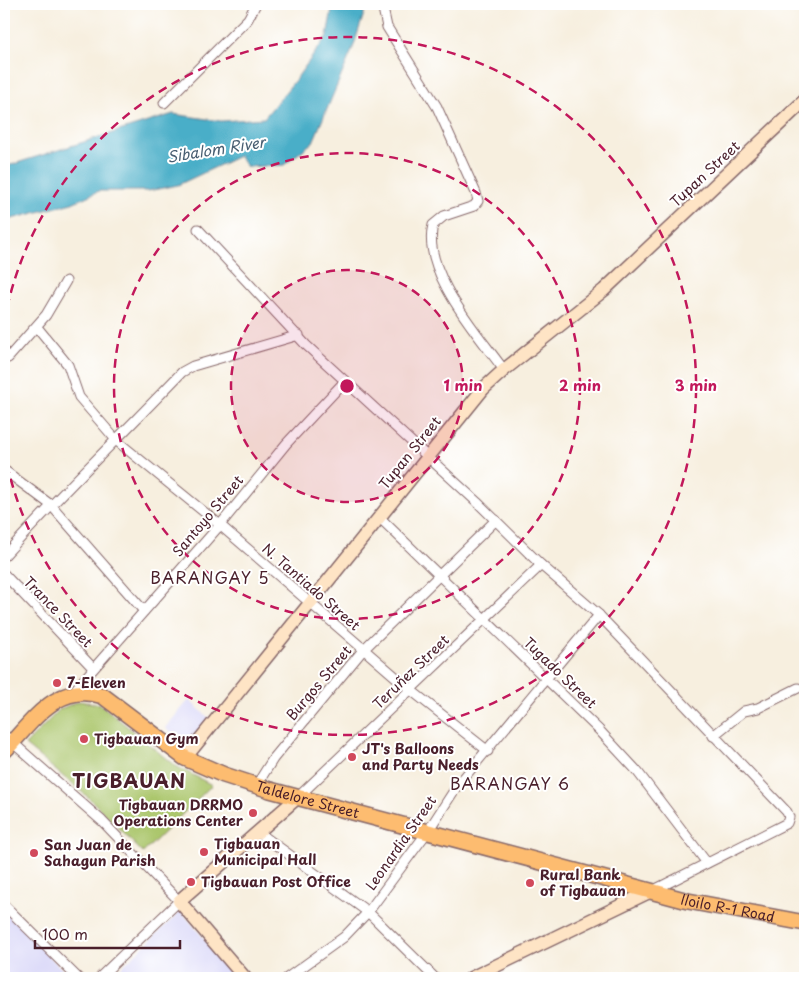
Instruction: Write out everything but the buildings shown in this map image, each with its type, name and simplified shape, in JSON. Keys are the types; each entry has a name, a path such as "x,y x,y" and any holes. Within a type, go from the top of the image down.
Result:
{"main road":[{"name":"Tupan Street","path":"185,758 483,389 604,290 805,100"},
{"name":"Taldelore Street","path":"73,692 89,691 103,696 185,758 198,765 256,786 651,891"},
{"path":"7,743 45,708 59,698 73,692"},
{"path":"245,978 179,901 298,797"},
{"path":"471,978 651,891"},
{"name":"Iloilo R-1 Road","path":"651,891 805,923"}],"street":[{"path":"164,102 248,19 256,4"},
{"path":"382,4 387,27 437,106 476,192 478,201 474,206 444,216 433,225 430,244 436,265 447,288 504,370"},
{"path":"198,229 345,381 496,520 541,565 599,615 787,812 789,818 787,823 651,891"},
{"path":"4,353 8,358 37,327 66,281"},
{"name":"N. Tantiado Street","path":"37,327 68,365 79,397 117,441 220,525 308,604 412,691 488,751"},
{"path":"4,556 51,505 117,441 182,372 193,366 299,335"},
{"name":"Santoyo Street","path":"73,692 220,525 286,444 345,381"},
{"path":"4,470 51,505 144,611"},
{"name":"Tugado Street","path":"379,517 486,619 545,680 599,730 637,771 707,863"},
{"name":"Burgos Street","path":"256,786 273,759 363,650 438,574 496,520"},
{"name":"Teruñez Street","path":"298,797 412,691 541,565"},
{"name":"Trance Street","path":"4,574 93,668"},
{"name":"Leonardia Street","path":"287,978 344,937 368,912 428,831 457,786 599,615"},
{"path":"713,736 744,711 758,708 798,688"},
{"path":"7,743 102,821 179,901 99,978"},
{"path":"258,832 368,912 407,948 435,978"},
{"path":"4,905 78,978"}],"shaded area":[{"path":"189,700 209,718 186,745 165,728"},
{"path":"4,911 71,978 4,978"},
{"path":"181,911 237,978 110,978"}],"green space":[{"path":"79,701 100,704 174,765 212,785 143,853 89,798 25,745 60,709"}],"water":[{"name":"Sibalom River","path":"333,4 367,4 353,48 313,142 284,165 247,167 239,156 178,185 148,191 99,191 72,203 4,221 4,167 173,114 221,121 264,118 296,79 327,36"}],"place":[{"name":"7-Eleven","path":"57,683"},
{"name":"Tigbauan Gym","path":"84,739"},
{"name":"JT's Balloons and Party Needs","path":"352,757"},
{"name":"Tigbauan DRRMO Operations Center","path":"253,813"},
{"name":"Tigbauan Municipal Hall","path":"204,852"},
{"name":"San Juan de Sahagun Parish","path":"34,853"},
{"name":"Tigbauan Post Office","path":"191,882"},
{"name":"Rural Bank of Tigbauan","path":"530,883"}],"district":[{"name":"BARANGAY 5","path":"210,578"},
{"name":"TIGBAUAN","path":"129,781"},
{"name":"BARANGAY 6","path":"510,784"}]}
